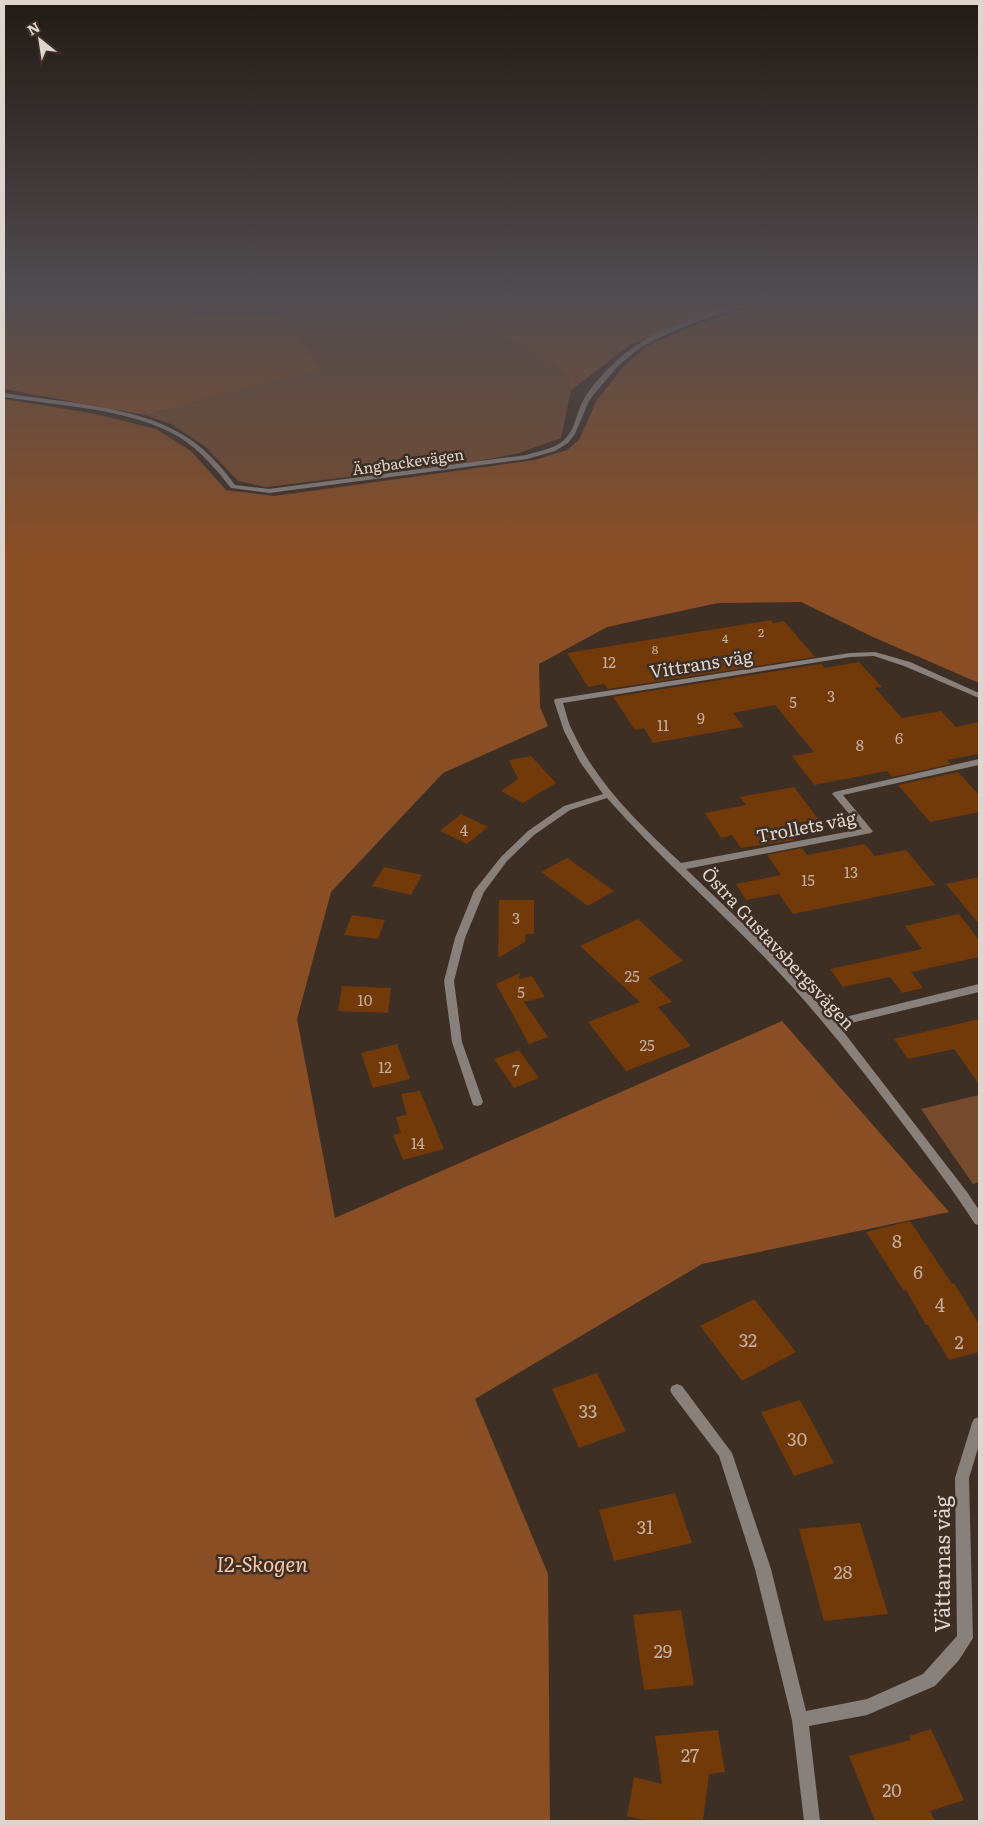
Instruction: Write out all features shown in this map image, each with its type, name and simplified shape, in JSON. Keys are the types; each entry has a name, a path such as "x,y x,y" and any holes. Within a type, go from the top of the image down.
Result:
{"street":[{"name":"Ängbackevägen","path":"4,395 100,410 163,426 200,449 233,487 269,491 527,457 556,448 568,440 587,400 602,382"},
{"name":"Vittrans väg","path":"558,701 850,655 874,654 907,664 979,696"},
{"name":"Östra Gustavsbergsvägen","path":"558,701 562,720 584,759 608,795 735,922 831,1024 979,1220"},
{"name":"Trollets väg","path":"678,867 868,831 837,794 979,762"},
{"path":"476,1102 457,1042 449,981 460,938 479,891 504,859 531,833 567,808 608,795"},
{"path":"831,1024 979,988"},
{"path":"677,1390 725,1453 763,1569 800,1720 812,1821"},
{"name":"Vättarnas väg","path":"800,1720 868,1706 929,1680 965,1638 962,1478 979,1423"}],"shaded area":[{"path":"271,382 569,382 571,390 561,438 519,453 479,461 266,487 238,481 206,447 173,425 145,415"},
{"path":"979,1095 979,1182 973,1184 921,1109"}],"green space":[{"path":"4,382 271,382 145,415 4,389"},
{"path":"569,382 581,382 571,390"},
{"name":"I2-Skogen","path":"611,382 979,382 979,683 873,637 801,602 718,603 607,627 539,664 540,707 548,726 443,773 331,892 297,1019 335,1218 782,1021 949,1212 702,1264 475,1399 548,1574 550,1821 4,1821 4,399 96,414 156,429 191,451 226,490 274,496 535,460 567,450 579,440 597,400"}],"building":[{"path":"771,620 773,623 784,621 815,657 608,689 604,684 588,687 567,653"},
{"path":"859,662 882,687 875,688 902,718 941,711 956,727 979,722 979,754 947,760 951,764 892,777 887,771 814,785 792,756 814,752 775,705 733,713 744,727 653,743 644,728 635,730 613,697 821,664 825,668"},
{"path":"531,756 556,783 523,803 501,791 518,779 509,760"},
{"path":"958,772 979,795 979,812 930,822 898,785"},
{"path":"794,787 818,819 785,825 795,840 741,848 732,835 721,838 705,813 746,805 740,797"},
{"path":"461,814 488,827 467,844 440,831"},
{"path":"865,844 875,856 906,850 935,885 793,914 779,894 746,900 736,884 781,875 767,855 802,848 807,855"},
{"path":"567,858 614,891 588,906 541,872"},
{"path":"384,867 422,875 411,895 372,886"},
{"path":"979,877 979,924 946,884"},
{"path":"499,900 534,900 534,934 526,934 525,942 498,958"},
{"path":"959,914 979,940 979,957 911,972 923,988 902,993 890,977 843,987 830,969 922,949 905,926"},
{"path":"352,915 385,920 378,939 344,935"},
{"path":"638,919 683,961 648,978 672,1002 658,1007 691,1046 626,1071 588,1022 640,1002 580,946"},
{"path":"520,973 519,979 532,976 545,997 524,1002 548,1037 529,1044 496,984"},
{"path":"342,986 391,988 388,1013 338,1011"},
{"path":"979,1019 979,1084 954,1049 908,1059 894,1039"},
{"path":"397,1044 410,1079 373,1088 361,1053"},
{"path":"519,1050 539,1078 514,1088 494,1059"},
{"path":"420,1091 444,1149 403,1160 393,1135 401,1133 396,1117 407,1115 401,1094"},
{"path":"910,1221 952,1284 954,1283 979,1324 979,1352 949,1360 906,1290 904,1291 866,1232"},
{"path":"754,1299 796,1352 742,1381 700,1326"},
{"path":"597,1373 626,1431 579,1448 552,1389"},
{"path":"800,1400 834,1463 794,1476 761,1412"},
{"path":"675,1493 692,1543 614,1561 599,1510"},
{"path":"860,1523 888,1614 824,1621 799,1529"},
{"path":"681,1610 694,1685 644,1690 633,1615"},
{"path":"931,1729 964,1800 930,1811 935,1821 875,1821 849,1756 911,1740 909,1736"},
{"path":"718,1730 725,1772 709,1774 703,1821 648,1821 627,1816 634,1777 662,1784 655,1736"}]}
